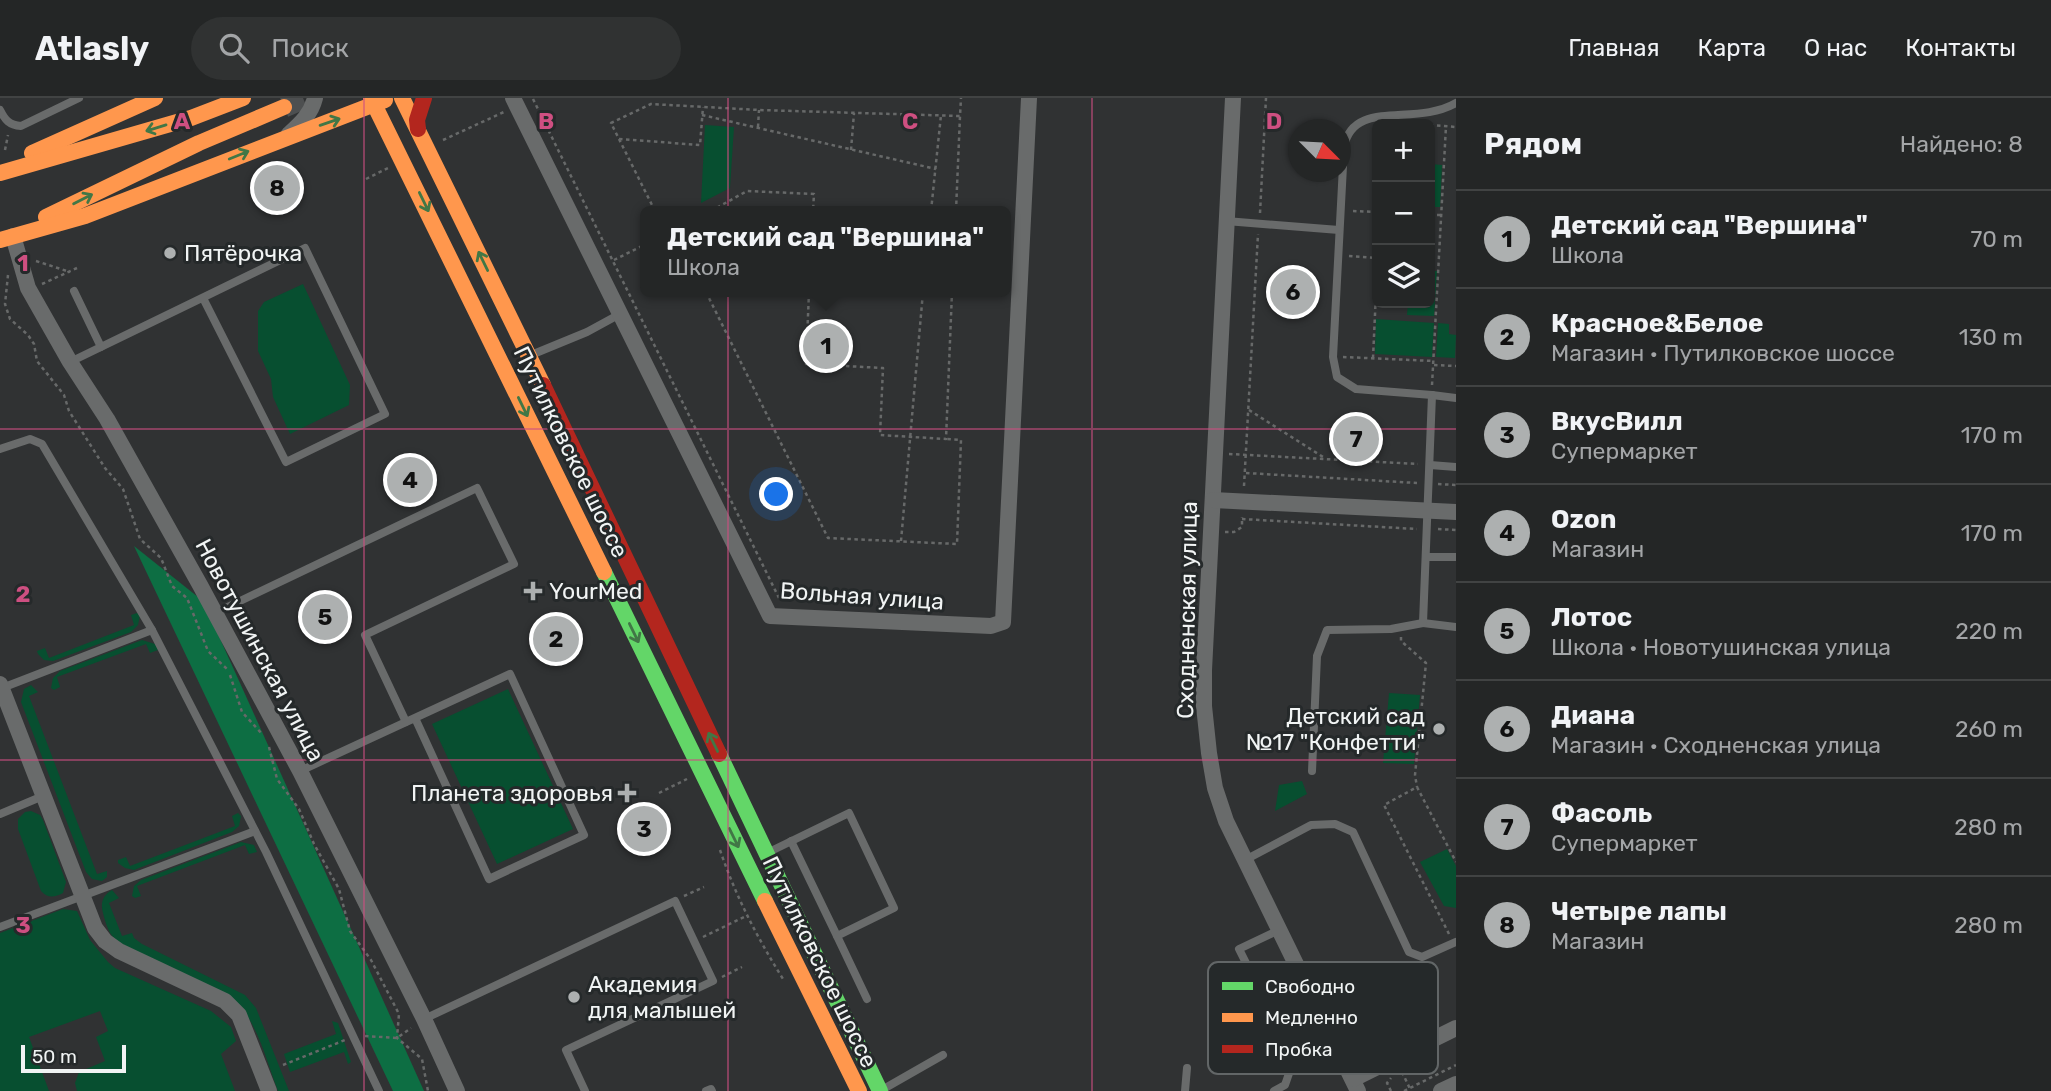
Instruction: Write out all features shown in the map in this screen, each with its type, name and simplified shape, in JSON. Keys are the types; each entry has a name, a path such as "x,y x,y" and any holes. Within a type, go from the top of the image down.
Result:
{"main road":[{"path":"0,167 155,98"},
{"path":"0,173 191,118 243,98"},
{"path":"4,239 85,216 373,102 390,98"},
{"name":"Путилковское шоссе","path":"402,98 529,356 880,1091"},
{"path":"419,131 417,120 424,98"},
{"name":"Путилковское шоссе","path":"373,102 859,1091"},
{"path":"4,239 199,143 284,107"}],"street":[{"path":"284,138 306,118 315,98"},
{"name":"Вольная улица","path":"515,102 770,616 992,626 1003,622 1029,98"},
{"name":"Сходненская улица","path":"1233,98 1204,706 1215,788 1228,824 1295,962"},
{"name":"Новотушинская улица","path":"4,239 28,288 70,362 107,419 300,771 457,1091"},
{"path":"1213,500 1456,512"},
{"path":"1,686 95,928 119,951 225,1001 239,1016 269,1091"},
{"path":"1438,1038 1456,1028"},
{"path":"1356,1085 1375,1074"},
{"path":"1441,1091 1456,1084"}],"lane":[{"path":"0,110 11,125 21,126 79,98"},
{"path":"1386,107 1445,110 1456,102"},
{"path":"1352,117 1346,130 1339,230 1333,357 1337,377 1356,389 1456,398"},
{"path":"1226,220 1339,230"},
{"path":"70,362 305,248 385,414 286,462 203,298"},
{"path":"74,291 102,347"},
{"path":"529,356 587,332 620,314"},
{"path":"1423,623 1432,395"},
{"path":"0,449 30,439 42,444 152,630 255,831 379,1091"},
{"path":"1430,465 1456,467"},
{"path":"215,613 477,488 513,564 365,635 411,720 489,879 584,835 510,674 411,720 300,771"},
{"path":"1426,556 1456,558"},
{"path":"1312,771 1317,656 1327,629 1391,629 1423,623 1456,627"},
{"path":"1,686 152,630"},
{"path":"0,814 43,796"},
{"path":"766,853 849,813 894,908 837,936"},
{"path":"1245,860 1311,825 1335,824 1353,832 1409,952 1422,957 1455,943"},
{"path":"0,927 255,831"},
{"path":"791,841 867,999"},
{"path":"424,1019 675,901 713,981 566,1051 585,1091"},
{"path":"1246,962 1239,949 1279,930"},
{"path":"880,1091 943,1055"},
{"path":"1185,1091 1186,1068"},
{"path":"1274,1091 1285,1085 1289,1074"},
{"path":"706,1091 712,1091"}],"path":[{"path":"439,143 515,102 533,98 788,617"},
{"path":"956,206 961,98"},
{"path":"1190,531 1234,532 1242,527 1266,98"},
{"path":"652,206 611,123 651,104 960,116"},
{"path":"619,139 700,145 703,107"},
{"path":"758,128 759,110"},
{"path":"851,150 854,113"},
{"path":"702,115 936,169"},
{"path":"932,206 941,115"},
{"path":"1435,125 1456,127"},
{"path":"1432,395 1446,126"},
{"path":"5,143 5,149"},
{"path":"366,179 395,165"},
{"path":"720,206 747,191 814,194 813,206"},
{"path":"1341,210 1372,212"},
{"path":"1435,215 1441,215"},
{"path":"614,260 640,247"},
{"path":"1338,256 1372,258"},
{"path":"38,286 77,268"},
{"path":"8,269 5,304 10,319 34,344 37,361 64,395 68,411 105,468 123,489 140,539 161,558 172,586 187,598 208,651 229,671 242,712 267,739 277,779 299,808 314,844 339,889 350,931 371,960 399,1014 397,1038 422,1059 428,1091"},
{"path":"708,297 828,538 957,544 961,440 880,435 883,368 806,364 809,297"},
{"path":"901,541 923,297"},
{"path":"946,439 952,297"},
{"path":"1373,358 1375,308"},
{"path":"1333,357 1456,366"},
{"path":"1249,410 1324,458"},
{"path":"1215,454 1430,465"},
{"path":"1246,473 1456,485"},
{"path":"1242,519 1456,530"},
{"path":"1401,641 1426,663 1415,775 1417,787 1456,862"},
{"path":"659,793 692,777"},
{"path":"1417,787 1384,804 1455,943"},
{"path":"675,901 704,887"},
{"path":"694,941 746,916"},
{"path":"713,981 742,967"},
{"path":"1404,1091 1456,1065"},
{"path":"1391,1091 1387,1083 1398,1074"}],"green space":[{"path":"705,125 734,127 730,188 701,203"},
{"path":"1435,164 1442,165 1440,207 1435,207"},
{"path":"303,284 350,385 349,405 290,434 273,397 271,379 258,351 258,311 264,302"},
{"path":"1408,308 1435,308 1434,316 1407,315"},
{"path":"1376,319 1434,323 1432,357 1375,354"},
{"path":"1438,323 1449,324 1449,334 1456,335 1455,358 1436,357"},
{"path":"134,546 203,601 424,1091 393,1091"},
{"path":"131,615 140,615 138,625 131,632 53,661 44,660 38,654 37,651 45,648 49,658 134,625"},
{"path":"142,640 155,644 158,650 150,653 146,644 57,677 60,687 54,690 51,688 53,678 60,671"},
{"path":"31,685 38,692 29,696 97,874 107,871 107,877 102,881 92,879 86,872 21,702 24,689"},
{"path":"508,689 573,829 497,864 432,724"},
{"path":"1389,693 1420,695 1414,764 1383,763"},
{"path":"1302,781 1307,794 1275,811 1279,785"},
{"path":"31,811 40,815 43,820 66,882 63,893 57,896 49,896 41,891 18,829 18,819 25,812"},
{"path":"238,813 241,816 239,826 232,832 134,870 118,863 118,860 126,857 130,866 235,826 232,816"},
{"path":"241,842 254,845 257,852 249,854 245,845 137,886 141,896 132,896 134,886 141,880"},
{"path":"1447,849 1456,866 1456,908 1444,906 1420,862"},
{"path":"112,890 119,898 109,903 122,936 132,933 142,944 245,995 256,1008 289,1091 278,1091 253,1026 246,1014 227,994 151,962 114,938 107,926 102,906 104,897"},
{"path":"63,909 77,911 90,940 115,968 211,1011 231,1027 236,1041 221,1054 235,1091 77,1091 75,1083 79,1072 105,1061 96,1037 108,1031 100,1011 29,1037 49,1091 0,1091 0,933"},
{"path":"332,1021 338,1023 351,1062 348,1064 344,1052 290,1072 284,1054 336,1034"}],"tunnel":[{"path":"284,107 305,98"}],"traffic: fast":[{"path":"604,572 765,901"},
{"path":"719,754 880,1091"}],"traffic: slow":[{"path":"32,153 155,98"},
{"path":"0,173 191,118 243,98"},
{"path":"371,98 604,572"},
{"path":"402,98 543,385"},
{"path":"0,240 85,216 385,100"},
{"path":"46,217 199,143 284,107"},
{"path":"765,901 859,1091"}],"traffic: jam":[{"path":"418,129 417,120 424,98"},
{"path":"543,385 719,754"}],"place":[{"name":"Четыре лапы","path":"277,188"},
{"name":"Пятёрочка","path":"170,253"},
{"name":"Диана","path":"1293,292"},
{"name":"Детский сад \"Вершина\"","path":"826,346"},
{"name":"Фасоль","path":"1356,439"},
{"name":"Ozon","path":"410,480"},
{"name":"YourMed","path":"533,591"},
{"name":"Лотос","path":"325,617"},
{"name":"Красное&Белое","path":"556,639"},
{"name":"Детский сад №17 \"Конфетти\"","path":"1439,729"},
{"name":"Планета здоровья","path":"627,793"},
{"name":"ВкусВилл","path":"644,829"},
{"name":"Академия для малышей","path":"574,997"}]}
